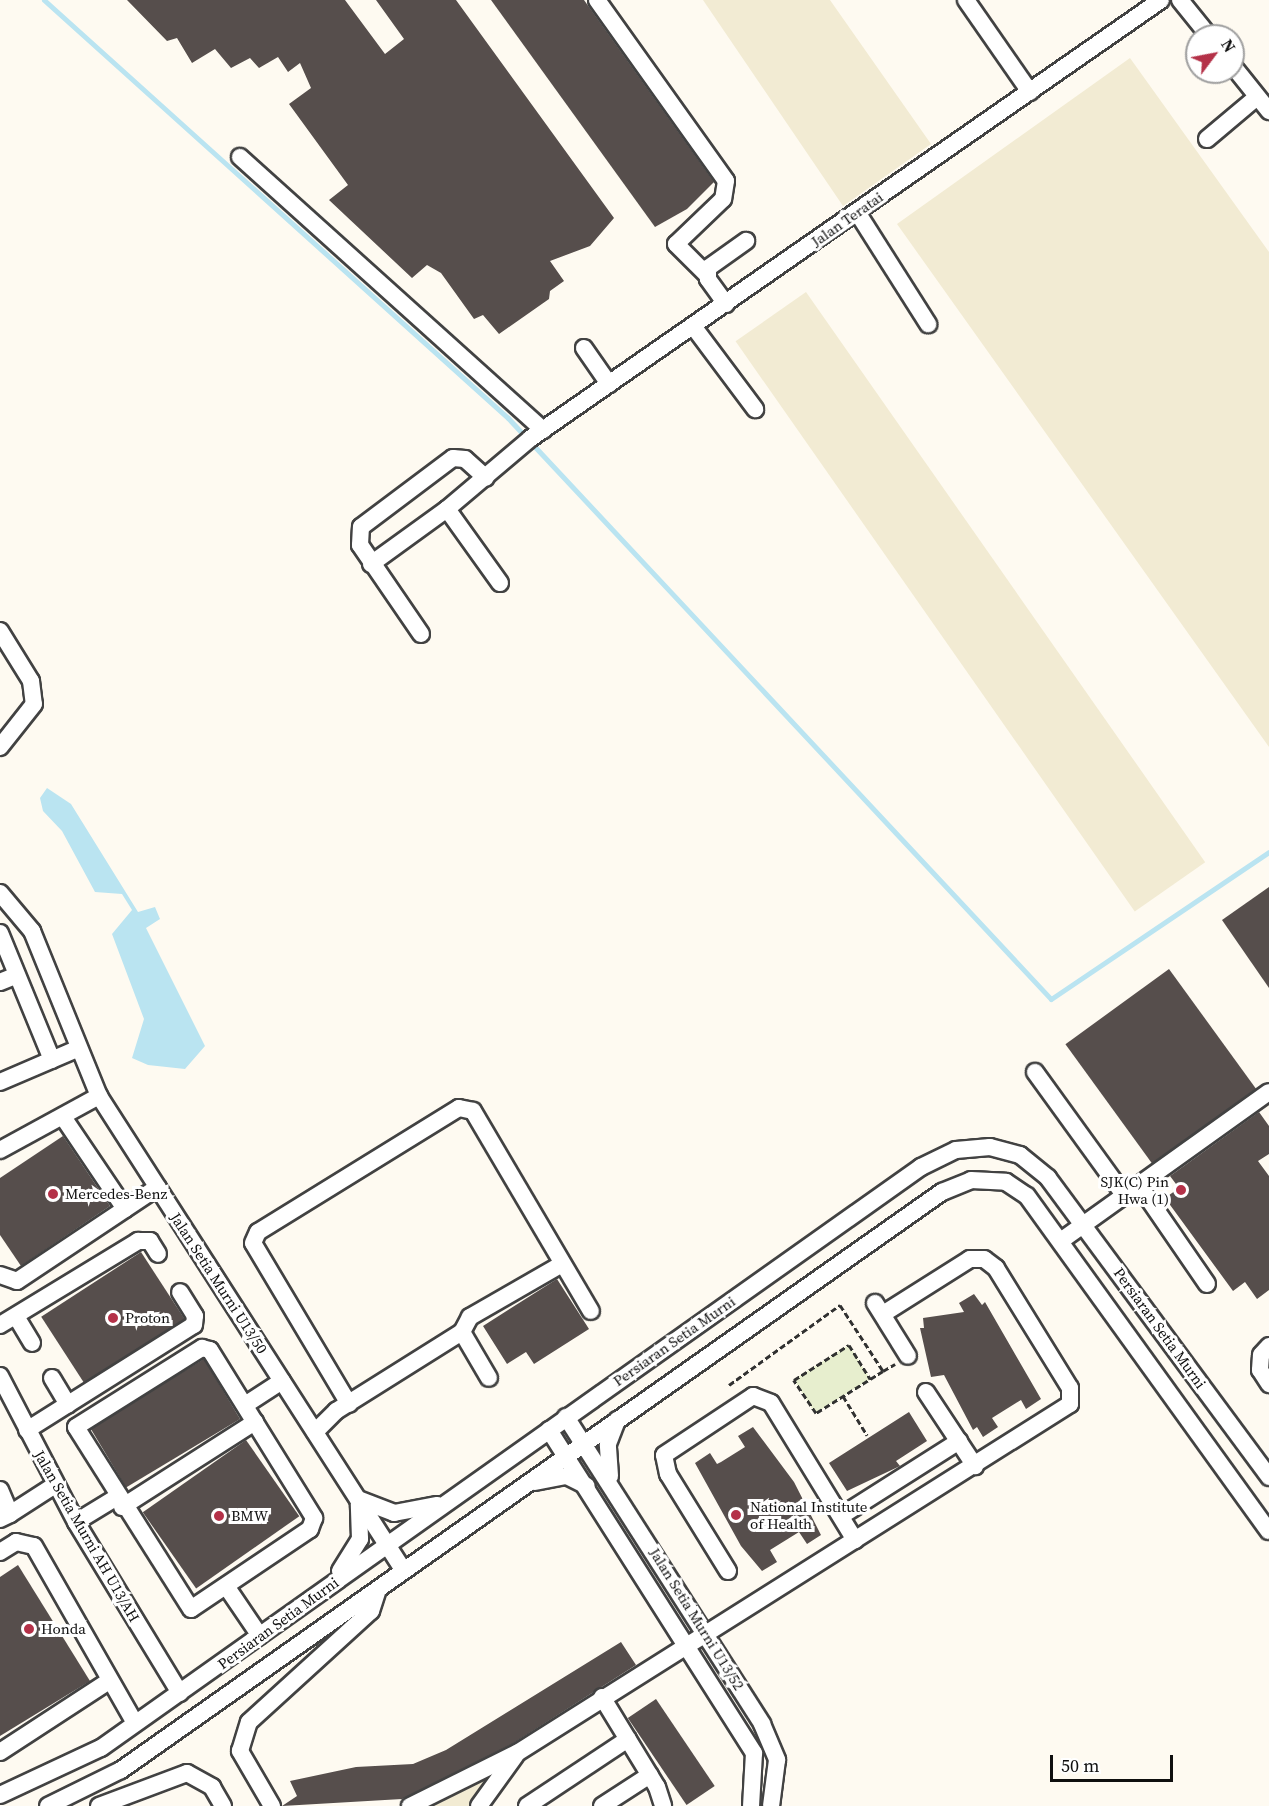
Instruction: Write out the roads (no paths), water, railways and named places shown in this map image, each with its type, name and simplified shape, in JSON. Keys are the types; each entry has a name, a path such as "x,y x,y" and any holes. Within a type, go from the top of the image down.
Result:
{"street":[{"path":"597,0 726,181 723,199 676,244 706,274 726,304"},
{"path":"966,0 1030,92"},
{"name":"Jalan Teratai","path":"371,564 447,509 537,434 1161,0"},
{"path":"1180,0 1199,24"},
{"path":"1245,82 1269,111"},
{"path":"1207,139 1257,97"},
{"path":"240,157 537,434"},
{"path":"857,212 928,324"},
{"path":"706,274 746,241"},
{"path":"693,326 755,409"},
{"path":"584,348 609,384"},
{"path":"421,634 371,564 359,534 375,511 453,458 465,459 486,478"},
{"path":"447,509 500,583"},
{"path":"0,631 31,681 34,704 0,747"},
{"name":"Jalan Setia Murni U13/50","path":"0,893 32,931 77,1049 99,1096 404,1571"},
{"path":"0,933 52,1060"},
{"path":"0,982 17,975"},
{"path":"0,1082 77,1049"},
{"path":"1035,1072 1124,1195"},
{"path":"1062,1239 1269,1092"},
{"path":"0,1150 99,1096"},
{"path":"350,1404 254,1247 258,1232 464,1107 473,1111 591,1311"},
{"path":"63,1117 125,1209"},
{"name":"Persiaran Setia Murni","path":"0,1795 101,1748 921,1167 956,1150 990,1146 1020,1155 1048,1178 1085,1224 1269,1477"},
{"name":"Persiaran Setia Murni","path":"48,1806 121,1770 942,1192 971,1180 987,1178 1013,1186 1062,1239 1269,1532"},
{"path":"1139,1185 1206,1284"},
{"path":"1,1279 17,1281 158,1187"},
{"path":"0,1325 17,1318 138,1241 150,1241 158,1254"},
{"path":"410,1806 517,1753 706,1630 1066,1409 1070,1388 996,1268 984,1259 970,1259 879,1309 908,1356"},
{"path":"315,1432 350,1404 462,1332 470,1317 562,1264"},
{"path":"27,1430 194,1325 195,1316 180,1292"},
{"path":"17,1318 32,1342"},
{"path":"462,1332 489,1378"},
{"path":"1269,1346 1261,1355 1260,1370 1269,1384"},
{"path":"202,1348 210,1350 245,1405 313,1513 314,1524 226,1586 186,1607 76,1431 79,1422 202,1348"},
{"name":"Jalan Setia Murni AH U13/AH","path":"0,1376 76,1522 180,1693"},
{"path":"52,1378 68,1405"},
{"path":"245,1405 282,1381"},
{"path":"926,1392 975,1466"},
{"path":"728,1571 668,1474 664,1455 748,1397 758,1395 771,1403 855,1540"},
{"name":"Jalan Setia Murni U13/52","path":"566,1418 611,1482 706,1630 772,1744 777,1760 771,1806"},
{"path":"611,1482 606,1458 617,1419"},
{"path":"76,1522 119,1502 255,1422"},
{"name":"Jalan Setia Murni U13/52","path":"549,1430 592,1490 754,1752 751,1806"},
{"path":"840,1516 959,1441"},
{"path":"525,1484 567,1476 592,1490"},
{"path":"0,1490 5,1517 55,1485"},
{"path":"324,1590 360,1539 358,1498 394,1514 449,1501"},
{"path":"0,1552 16,1542 34,1546 135,1723"},
{"path":"226,1586 260,1636"},
{"path":"272,1806 240,1751 249,1722 371,1611 378,1590"},
{"path":"0,1752 109,1681"},
{"path":"602,1697 650,1775 661,1804"},
{"path":"527,1806 628,1739"},
{"path":"478,1806 517,1753"},
{"path":"99,1806 188,1773 212,1787 223,1806"},
{"path":"602,1806 650,1775"}],"water":[{"path":"47,788 71,804 138,912 155,907 160,919 146,928 205,1046 185,1069 148,1065 132,1058 144,1019 112,934 132,910 122,894 95,892 62,831 43,811 40,798"}],"waterway":[{"path":"44,0 508,418 1051,999 1269,852"}],"place":[{"name":"SJK(C) Pin Hwa (1)","path":"1181,1190"},
{"name":"Mercedes-Benz","path":"53,1194"},
{"name":"Proton","path":"113,1318"},
{"name":"National Institute of Health","path":"736,1515"},
{"name":"BMW","path":"219,1516"},
{"name":"Honda","path":"29,1629"}]}
